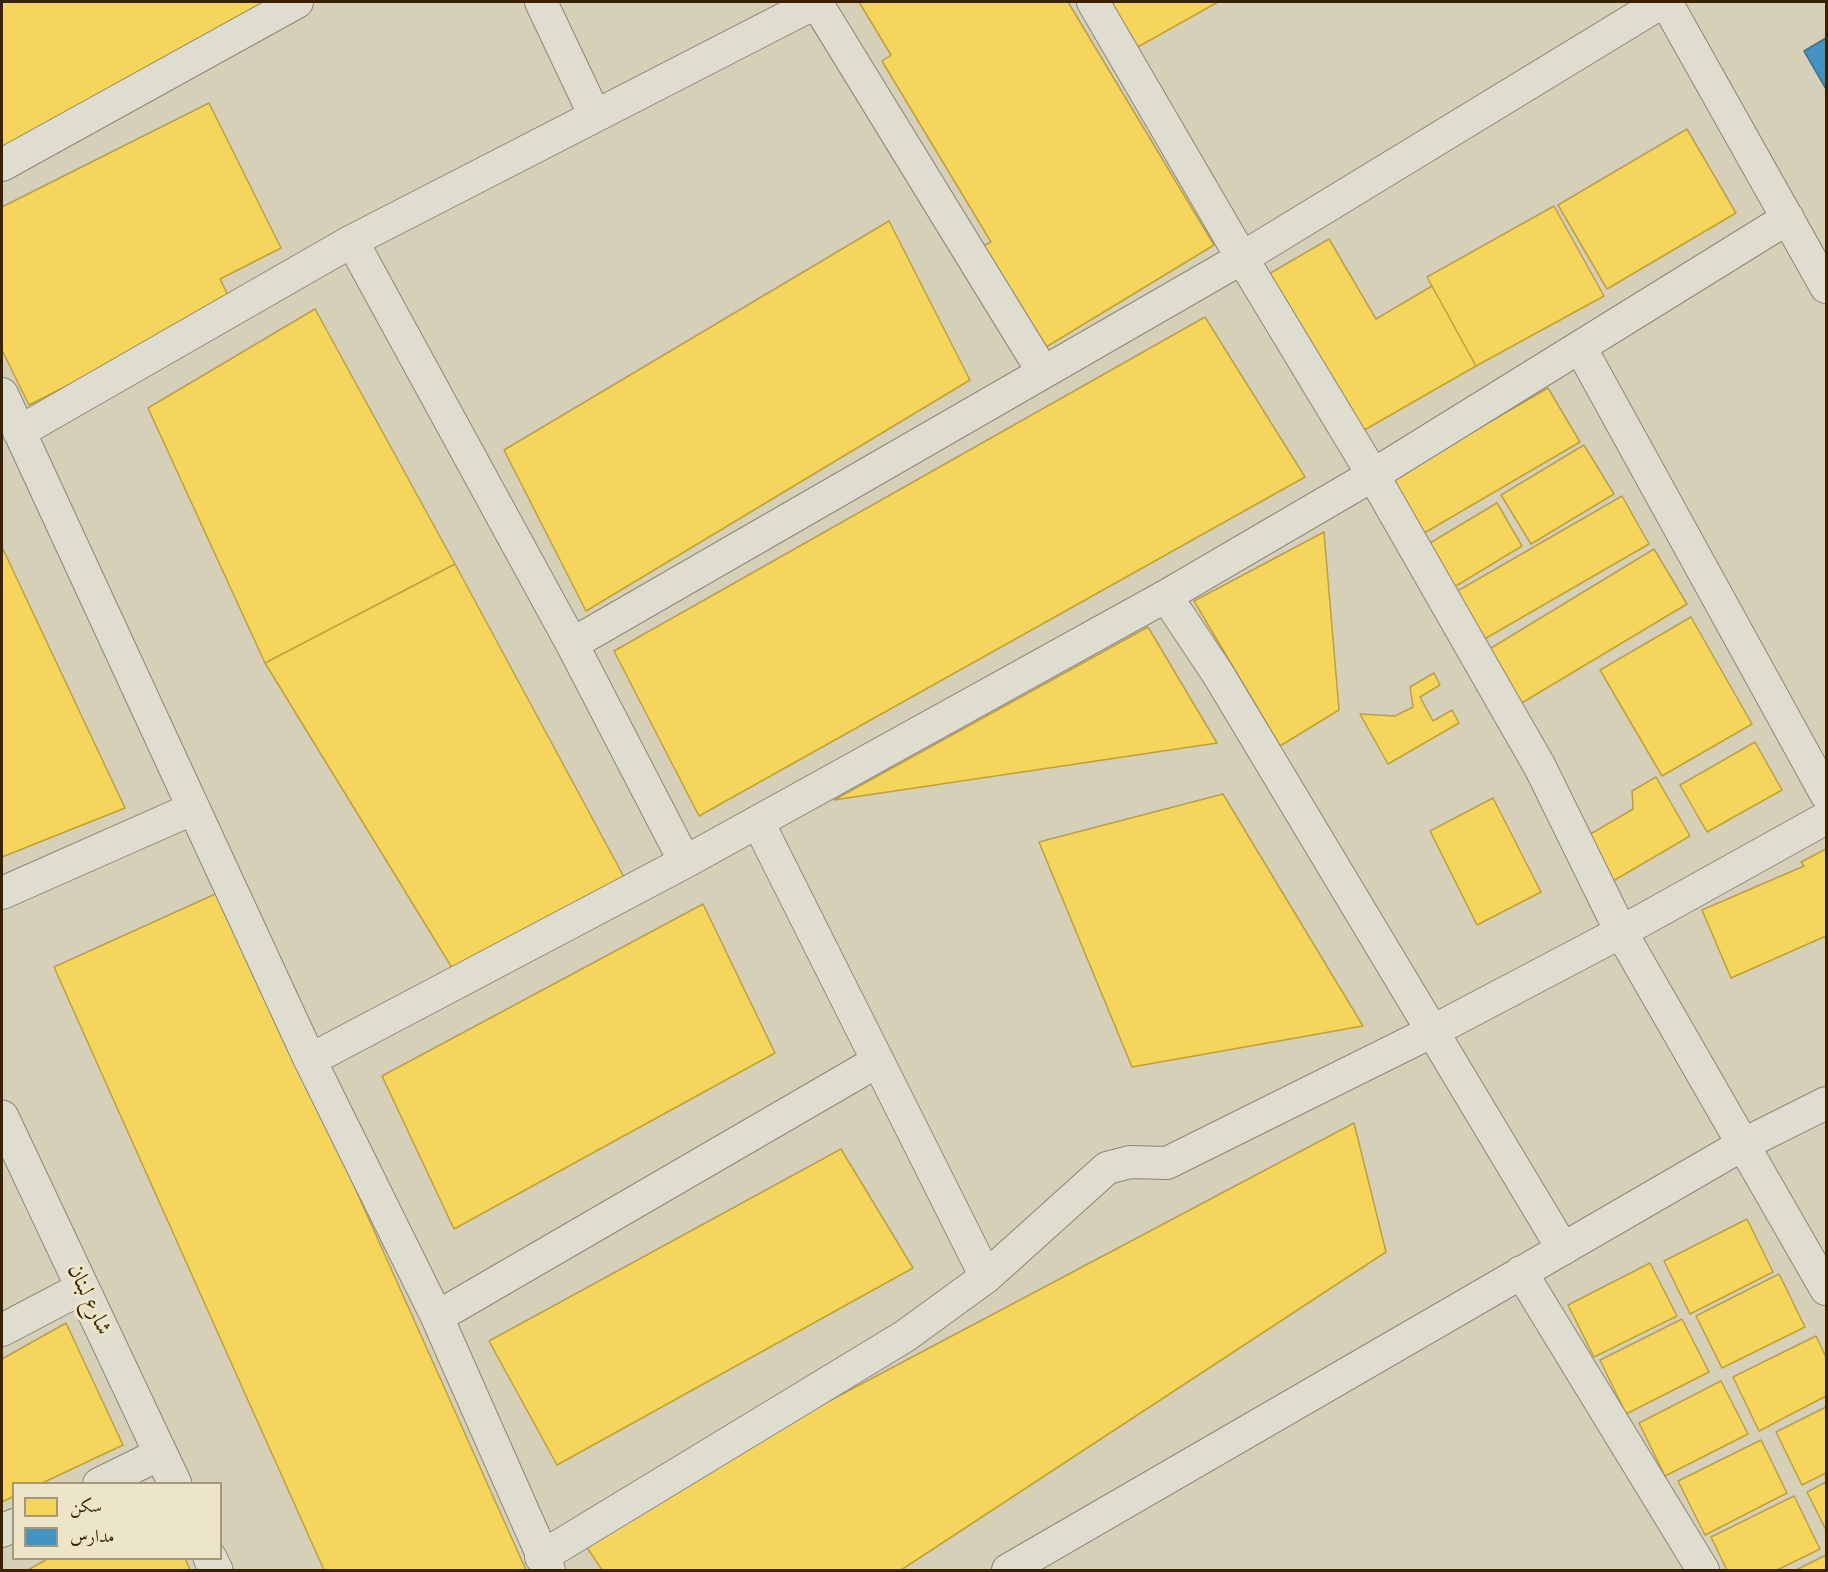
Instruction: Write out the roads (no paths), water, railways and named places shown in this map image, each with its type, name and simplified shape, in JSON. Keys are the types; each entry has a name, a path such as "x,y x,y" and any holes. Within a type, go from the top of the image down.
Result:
{"street":[{"path":"2,165 297,2"},
{"path":"541,2 595,116"},
{"path":"19,432 352,241 817,2 1043,372"},
{"path":"1093,2 1372,475 1540,767 1621,932 1827,1290"},
{"path":"572,644 1242,258 1664,2 1827,287"},
{"path":"310,1060 758,822 1166,596 1372,475 1788,218"},
{"path":"352,241 572,644 685,861"},
{"path":"1580,347 1827,794"},
{"path":"2,394 310,1060 437,1317 545,1564 905,1336 986,1277 1107,1168 1130,1162 1167,1163 1433,1031 1621,932 1827,818"},
{"path":"1166,596 1218,674 1563,1250"},
{"path":"2,893 192,809"},
{"path":"758,822 986,1277"},
{"path":"437,1317 878,1061"},
{"path":"1008,1570 1742,1145 1827,1103"},
{"name":"شارع لبنان","path":"3,1123 174,1482"},
{"path":"1521,1272 1703,1570"},
{"path":"2,1330 82,1288"},
{"path":"103,1482 160,1454"}]}
